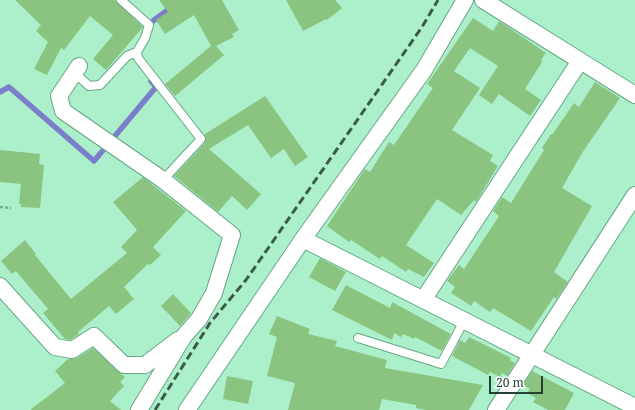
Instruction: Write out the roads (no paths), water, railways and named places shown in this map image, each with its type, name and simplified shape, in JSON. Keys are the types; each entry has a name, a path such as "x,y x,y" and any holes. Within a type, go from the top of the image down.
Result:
{"street":[{"path":"187,410 303,239 424,70 465,0"},
{"path":"483,0 635,95"},
{"path":"423,300 580,61"},
{"path":"0,286 55,347 72,350 94,336 124,365 145,365 184,336 199,320 214,293 232,235 163,180 63,111 59,96 77,70"},
{"path":"496,410 635,195"},
{"path":"303,239 635,407"},
{"path":"139,410 184,336"}],"lane":[{"path":"77,70 89,86 100,85 127,56 137,52 145,38 149,25 121,0"},
{"path":"137,52 138,58 201,139 163,180"},
{"path":"358,338 442,364 464,321"}],"waterway":[{"path":"153,21 181,0"},
{"path":"0,92 9,87 94,161 156,87 151,81"}],"railway":[{"path":"155,410 210,323 246,280 422,27 438,0"}]}
